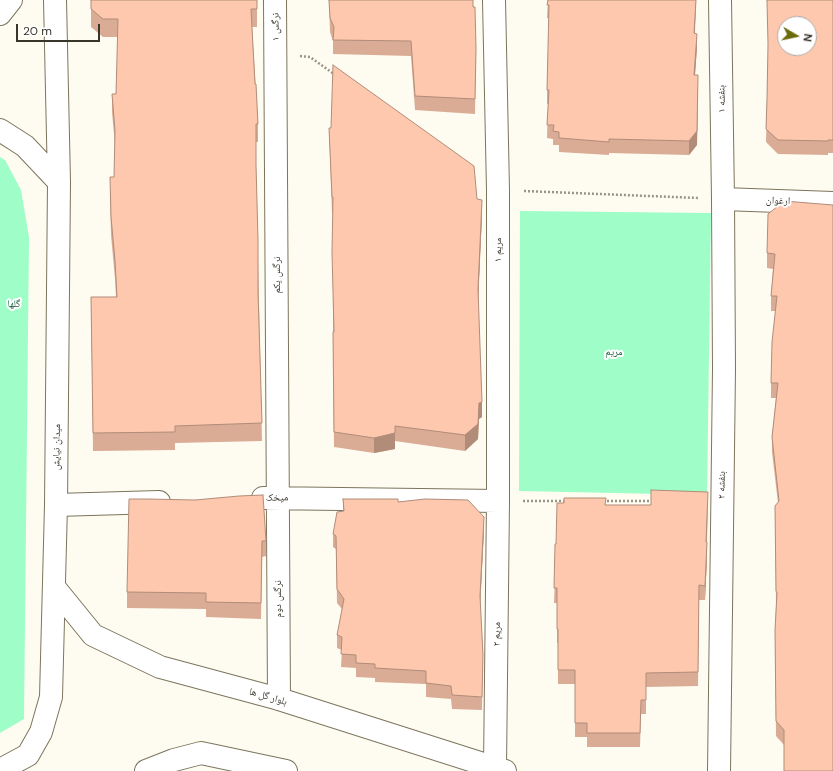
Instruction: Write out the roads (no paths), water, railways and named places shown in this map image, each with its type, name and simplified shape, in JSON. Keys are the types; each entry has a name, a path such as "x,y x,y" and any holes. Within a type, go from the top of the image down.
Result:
{"street":[{"path":"0,14 11,0"},
{"name":"میدان نیایش","path":"3,769 28,755 41,732 51,698 56,505 59,182 55,0"},
{"name":"نرگس ۱","path":"275,0 276,53"},
{"name":"مریم ۱","path":"494,0 498,190 498,501"},
{"name":"بنفشه ۱","path":"720,0 723,198"},
{"name":"نرگس یکم","path":"276,53 278,498"},
{"path":"0,130 25,146 59,182"},
{"name":"ارغوان","path":"723,198 833,203"},
{"name":"بنفشه ۲","path":"719,771 724,369 723,198"},
{"name":"میخک","path":"246,499 278,498 498,501"},
{"name":"نرگس دوم","path":"278,498 279,699"},
{"path":"56,505 175,501"},
{"name":"مریم ۲","path":"498,501 500,769"},
{"name":"بلوار گل ها","path":"54,586 93,635 160,667 279,699 500,769"},
{"path":"146,771 174,760 201,754 286,771"}],"park label":[{"name":"گلها","path":"14,304"},
{"name":"مریم","path":"614,352"}]}
